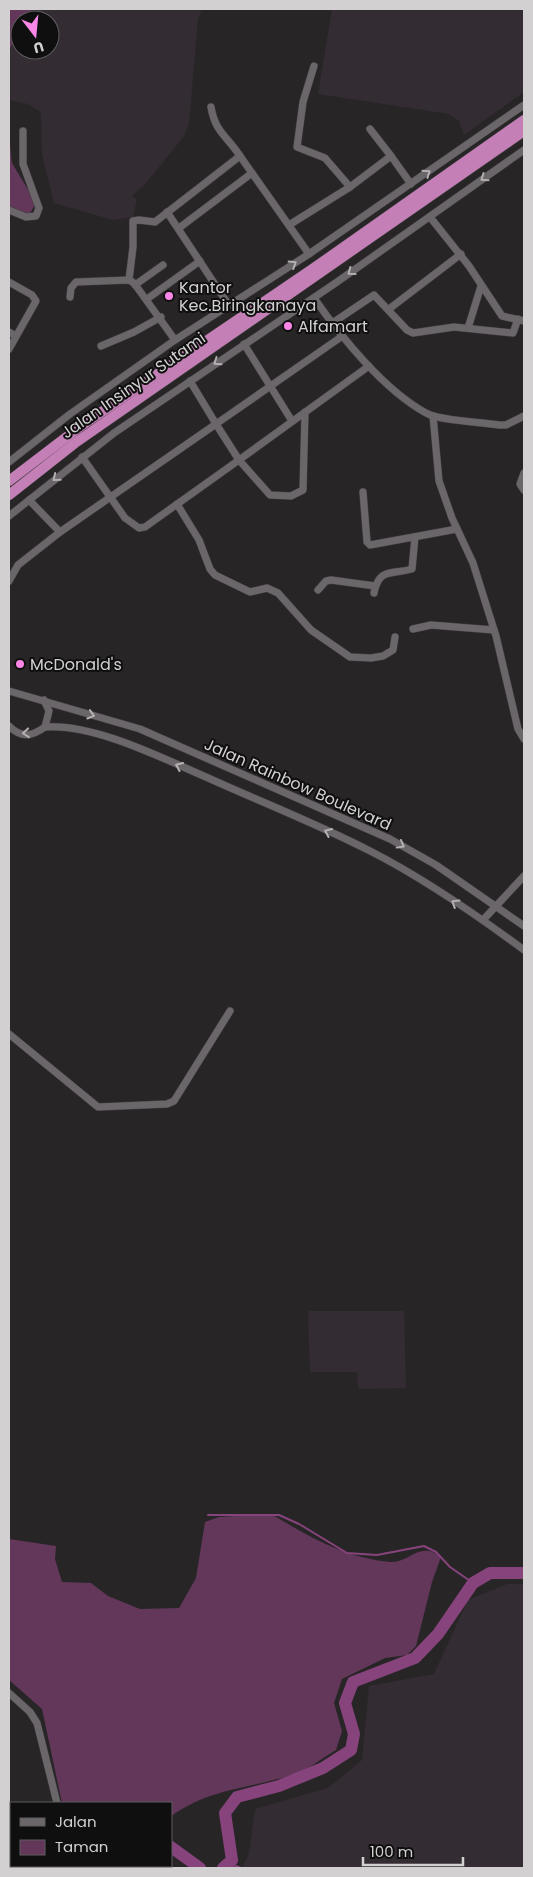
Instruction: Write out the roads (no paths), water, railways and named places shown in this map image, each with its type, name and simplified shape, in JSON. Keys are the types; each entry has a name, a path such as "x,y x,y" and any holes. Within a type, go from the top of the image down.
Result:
{"highway":[{"name":"Jalan Insinyur Sutami","path":"9,481 89,420 314,268 524,120"},
{"name":"Jalan Insinyur Sutami","path":"9,495 75,443 524,131"},
{"path":"9,502 60,461 75,443"}],"street":[{"path":"314,66 303,102 297,147 325,158 350,187"},
{"path":"9,462 70,414 175,340 228,304 309,254 524,105"},
{"path":"211,108 215,127 227,137 309,254"},
{"path":"370,129 411,184"},
{"path":"9,211 31,217 36,216 39,208 23,164 23,131"},
{"path":"9,516 82,457 190,381 314,298 524,150"},
{"path":"175,340 161,317 132,283 132,224 136,220 155,222 240,156"},
{"path":"289,225 350,187 391,156"},
{"path":"179,228 252,173"},
{"path":"167,212 228,304"},
{"path":"331,324 372,296 377,296 407,330 413,333 454,327 513,333 521,320 502,316 460,254 430,216"},
{"path":"388,309 460,254"},
{"path":"147,299 200,261"},
{"path":"70,297 74,282 132,283 163,265"},
{"path":"9,282 32,295 36,301 9,349"},
{"path":"468,328 481,286"},
{"path":"314,298 340,336 369,366 426,413 433,416 506,425 524,416"},
{"path":"101,346 142,328 161,317"},
{"path":"9,332 16,336"},
{"path":"9,580 18,565 60,532 340,336"},
{"path":"244,344 292,421"},
{"path":"82,457 125,518 139,528 149,524 369,366"},
{"path":"190,381 239,460 270,495 282,497 300,493 304,483 305,412"},
{"path":"433,416 440,482 457,529 473,563 494,630 518,729 524,739"},
{"path":"524,473 520,484 524,490"},
{"path":"363,492 368,544 457,529"},
{"path":"29,500 60,532"},
{"path":"177,504 199,540 210,569 215,575 250,592 267,588 278,593 307,626 341,652 356,659 384,656 393,650 395,637"},
{"path":"318,590 326,581 331,580 374,590 383,574 412,569 415,537"},
{"path":"413,629 431,625 494,630"},
{"name":"Jalan Rainbow Boulevard","path":"9,691 140,729 390,839 436,865 524,926"},
{"path":"9,726 17,734 25,735 45,727 49,711 44,700"},
{"name":"Jalan Rainbow Boulevard","path":"45,727 54,726 95,733 157,756 372,852 482,920 524,950"},
{"path":"482,920 524,876"},
{"path":"9,1034 98,1107 167,1104 174,1101 230,1011"},
{"path":"9,1693 30,1712 37,1723 57,1802"}],"waterway":[{"path":"208,1515 279,1515 299,1524 347,1553 377,1555 424,1546 436,1552 450,1567 473,1583"},
{"path":"223,1868 232,1860 225,1813 237,1797 279,1786 323,1768 351,1750 354,1734 345,1703 353,1682 415,1658 438,1634 473,1583 490,1573 524,1573"},
{"path":"172,1848 200,1868"},
{"path":"228,1863 241,1868"}],"place":[{"name":"Kantor Kec.Biringkanaya","path":"169,296"},
{"name":"Alfamart","path":"288,326"},
{"name":"McDonald's","path":"20,664"}]}
